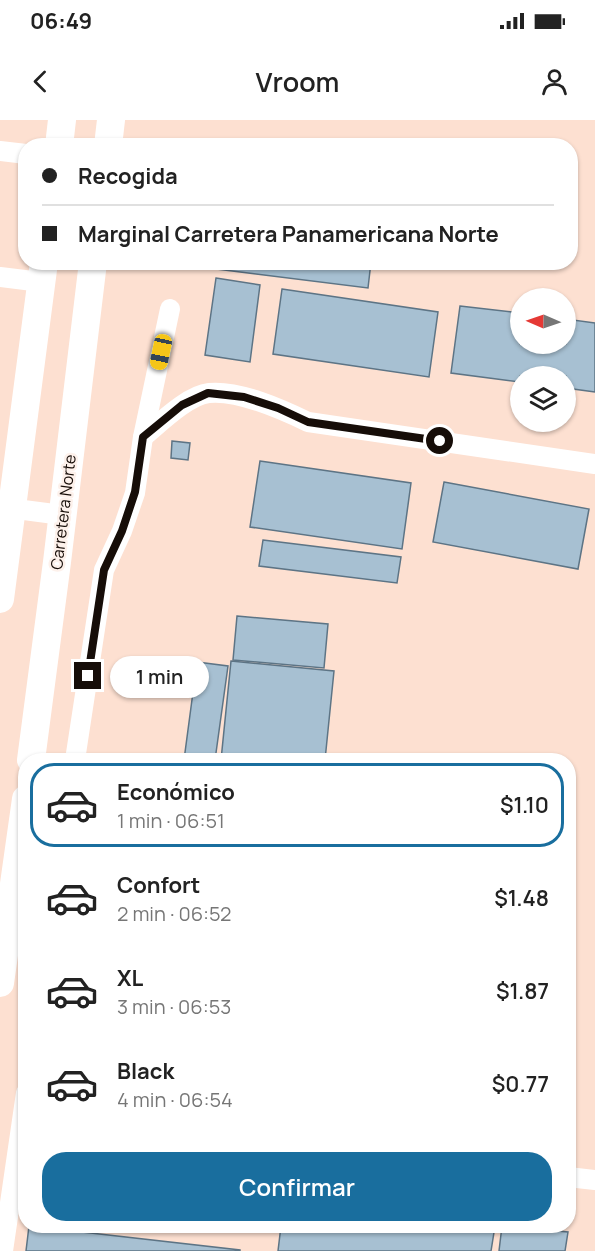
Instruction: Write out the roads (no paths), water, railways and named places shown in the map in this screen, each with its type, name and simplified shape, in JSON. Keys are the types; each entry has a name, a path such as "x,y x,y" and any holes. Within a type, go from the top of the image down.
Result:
{"highway":[{"path":"60,138 62,120"},
{"path":"109,138 111,120"},
{"name":"Carretera Norte","path":"32,753 92,270"},
{"path":"0,599 6,508 42,272"},
{"path":"0,983 18,856"}],"street":[{"path":"0,152 18,153"},
{"path":"0,277 42,272"},
{"path":"76,753 104,570 122,531 135,492 143,437 170,309"},
{"path":"143,437 182,405 208,393 244,397 278,408 308,422 595,464"},
{"path":"6,508 62,515"},
{"path":"3,1251 18,1151"},
{"path":"576,1178 595,1180"}]}
